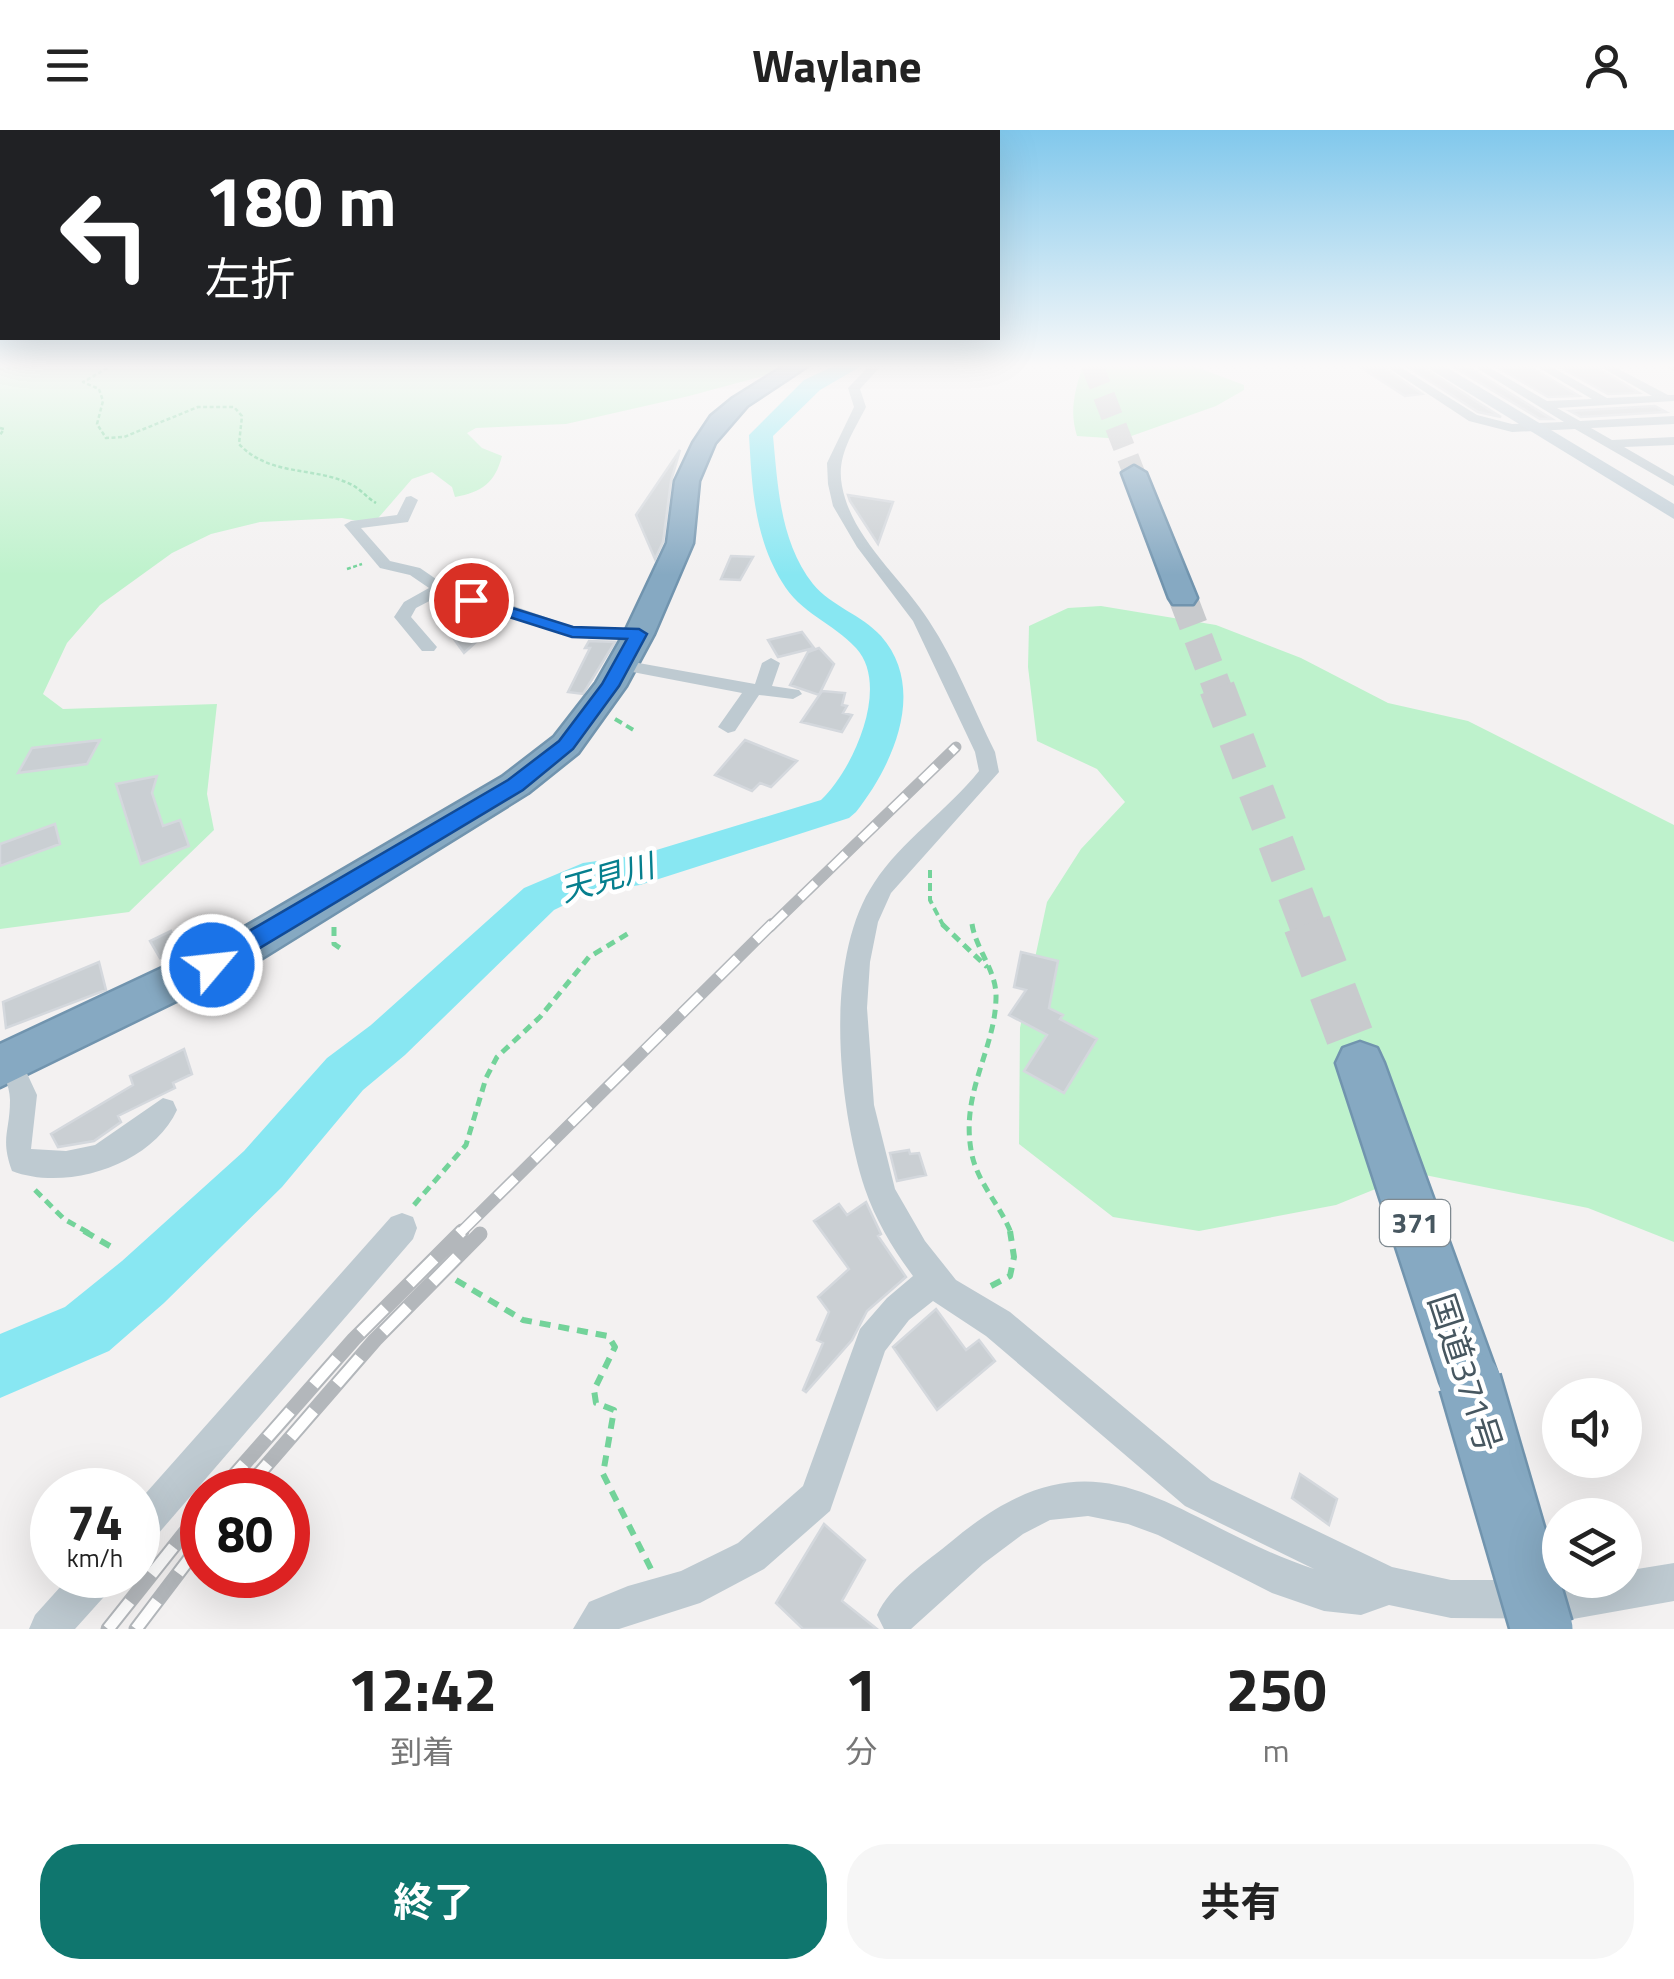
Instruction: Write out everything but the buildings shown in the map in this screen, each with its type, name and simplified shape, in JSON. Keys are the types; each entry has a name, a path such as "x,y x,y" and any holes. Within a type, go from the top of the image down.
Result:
{"highway":[{"path":"5,1064 241,950 515,785 566,745 630,650 680,543 687,481 709,435"},
{"path":"1134,473 1183,598"},
{"name":"国道371号","path":"1360,1063 1470,1382 1542,1629"}],"street":[{"path":"845,435 834,465 841,508 922,622 986,752 989,772 880,890 866,920 854,1006 859,1094 869,1155 894,1222 935,1279 945,1291 998,1324 1198,1493 1390,1586 1451,1599 1573,1600 1674,1582"},
{"path":"1548,435 1674,513"},
{"path":"1594,435 1674,482"},
{"path":"1610,444 1674,440"},
{"path":"410,502 403,519 351,525 385,565 408,567 572,632 758,690 793,694"},
{"path":"428,647 402,618 436,580"},
{"path":"728,727 758,690 770,663"},
{"path":"5,1064 19,1077 24,1106 15,1131 16,1152 22,1161 48,1166 92,1163 132,1142 163,1110"},
{"path":"160,1504 408,1217"},
{"path":"592,1629 603,1616 641,1610 751,1556 817,1498 872,1341 898,1309 935,1279"},
{"path":"897,1615 1014,1519 1051,1502 1108,1499 1303,1585 1362,1596 1390,1586"},
{"path":"50,1629 77,1598"}],"path":[{"path":"104,435 106,438 129,435"},
{"path":"240,435 239,444 254,459 354,485 363,497 377,504 410,502"},
{"path":"609,715 637,732"},
{"path":"932,866 928,893 936,918 990,970"},
{"path":"935,1279 944,1277 984,1287 996,1286 1010,1276 1017,1255 1012,1232 978,1175 968,1132 981,1057 993,1028 996,990 990,970 974,943 972,924"},
{"path":"408,1217 466,1145 486,1078 497,1057 548,1009 590,957 629,933"},
{"path":"22,1161 46,1205 115,1248"},
{"path":"456,1280 523,1320 608,1336 615,1347 594,1390 596,1403 614,1410 603,1474 623,1520 641,1610"}],"green space":[{"path":"0,435 469,435 482,448 502,456 486,485 455,497 452,487 432,472 412,479 373,524 342,518 260,522 211,534 172,553 100,605 67,643 43,694 63,709 217,704 207,794 214,830 129,912 0,929"},
{"path":"1077,435 1134,435 1123,439"},
{"path":"1101,606 1216,625 1301,658 1388,703 1468,721 1674,825 1674,1242 1588,1208 1415,1173 1336,1205 1199,1231 1113,1217 1019,1144 1020,1028 1047,902 1081,849 1125,802 1097,769 1037,741 1028,667 1029,626 1068,608"}],"waterway":[{"name":"天見川","path":"0,1366 87,1329 143,1282 263,1169 345,1074 388,1040 539,899 583,878 640,870 835,809 842,803 879,736 887,703 885,671 868,642 808,596 785,561 768,510 761,435"}],"tunnel":[{"path":"1119,435 1134,473"},
{"path":"1183,598 1218,690"},
{"path":"1217,688 1308,927"},
{"path":"1307,924 1360,1063"}],"railway":[{"path":"770,927 956,747"},
{"path":"460,1233 772,924"},
{"path":"240,1468 354,1339 460,1233"},
{"path":"264,1468 375,1340 480,1234"},
{"path":"108,1629 180,1539"},
{"path":"136,1629 180,1571"}],"route":[{"path":"212,965 515,785 566,745 610,686 639,634 572,632 471,600"}]}
